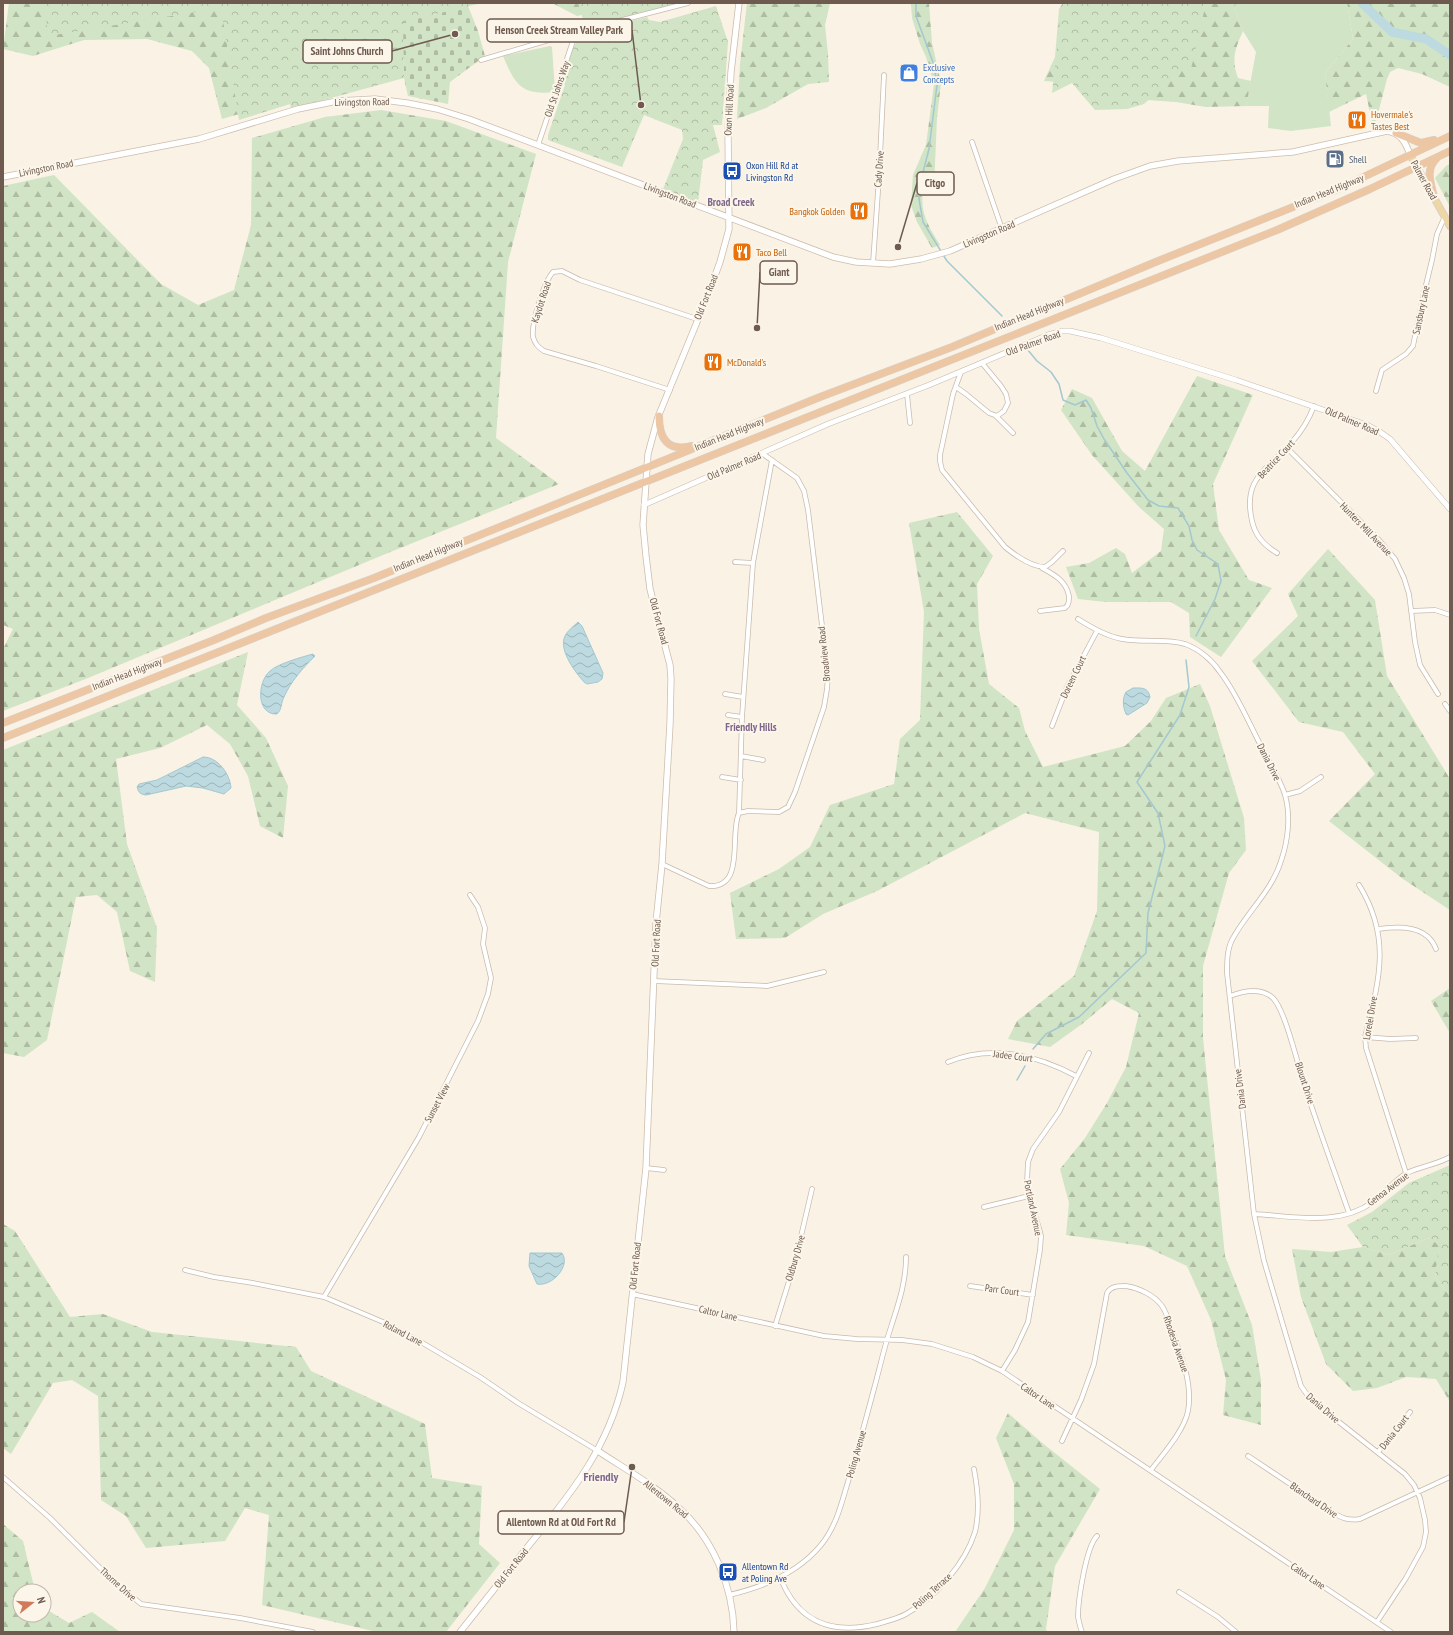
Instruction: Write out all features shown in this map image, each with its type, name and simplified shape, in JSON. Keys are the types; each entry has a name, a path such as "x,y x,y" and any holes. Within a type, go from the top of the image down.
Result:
{"highway":[{"path":"1396,133 1421,143 1450,136"},
{"name":"Indian Head Highway","path":"3,723 207,643 273,615 374,578 417,559 538,512 647,466 820,397 952,347 1165,258 1338,189 1450,136"},
{"name":"Indian Head Highway","path":"3,738 1277,230 1450,151"},
{"path":"1434,197 1429,170 1431,164 1437,157"},
{"path":"659,416 659,428 663,439 674,447 688,447 712,441"}],"main road":[{"name":"Oxon Hill Road","path":"729,218 728,131 731,72 739,3"},
{"name":"Livingston Road","path":"3,177 199,139 298,109 324,103 348,100 392,101 432,108 469,119 833,257 856,262 890,264 907,262 947,252 1126,174 1150,166 1178,161 1293,152 1379,132 1387,131 1396,133"},
{"path":"1396,133 1407,145 1410,155"},
{"name":"Palmer Road","path":"1410,155 1450,226"},
{"name":"Old Fort Road","path":"460,1632 562,1503 598,1451 612,1422 619,1400 626,1359 646,1168 656,923 662,864 670,724 671,679 668,655 649,583 643,525 647,466 652,438 659,416 720,262 729,229 729,218"},
{"name":"Allentown Road","path":"598,1451 658,1491 689,1517 705,1538 719,1565 730,1595 734,1632"}],"street":[{"path":"481,60 576,32 688,3"},
{"name":"Old St Johns Way","path":"538,145 576,32"},
{"name":"Cady Drive","path":"872,263 879,177 884,76"},
{"path":"972,142 1002,229"},
{"name":"Sansbury Lane","path":"1376,391 1382,370 1406,354 1413,346 1437,234 1445,216"},
{"name":"Kaydot Road","path":"670,390 596,366 544,352 537,346 533,336 534,323 547,282 553,272 562,271 580,280 697,319"},
{"name":"Old Palmer Road","path":"644,505 763,454 828,424 961,372 1048,335 1062,331 1081,332 1314,406 1367,425 1385,436 1403,453 1450,509"},
{"path":"982,363 1001,386 1007,398 1008,403 1004,411 1001,415 996,416"},
{"path":"961,372 940,455 942,470 1005,547 1022,559 1041,567 1061,580 1066,587 1069,600 1066,608 1040,611"},
{"path":"956,387 989,413 996,416 1013,433"},
{"path":"906,394 910,423"},
{"name":"Beatrice Court","path":"1277,553 1262,542 1252,524 1249,503 1252,489 1259,476 1269,464 1287,448 1302,429 1314,406"},
{"name":"Hunters Mill Avenue","path":"1287,448 1391,554 1404,578 1420,665 1438,694"},
{"name":"Broadview Road","path":"739,813 748,811 779,812 788,807 795,792 824,707 827,689 826,658 804,490 797,478 763,454"},
{"path":"662,864 709,886 717,887 722,885 730,875 733,864 739,813 743,697 753,563 772,460"},
{"path":"1041,567 1045,567 1052,562 1062,551"},
{"path":"735,562 753,563"},
{"path":"1411,611 1435,610 1450,615"},
{"name":"Dania Drive","path":"1078,620 1097,631 1122,639 1166,641 1185,644 1200,652 1211,661 1221,673 1237,700 1285,795 1288,819 1286,844 1282,860 1276,876 1232,941 1227,958 1227,973 1254,1214 1264,1262 1301,1386 1310,1400 1405,1474 1418,1492 1424,1508 1426,1532 1423,1547 1406,1578 1377,1622"},
{"name":"Doreen Court","path":"1052,726 1067,687 1097,631"},
{"path":"725,694 743,697"},
{"path":"1445,704 1450,711"},
{"path":"728,716 742,717"},
{"path":"741,756 763,760"},
{"path":"722,777 741,780"},
{"path":"1285,795 1300,792 1321,777"},
{"name":"Lorelei Drive","path":"1359,885 1370,904 1380,939 1380,962 1365,1038 1366,1048 1372,1071 1406,1173"},
{"name":"Sunset View","path":"324,1297 419,1137 458,1063 487,998 491,978 483,944 485,928 478,907 470,895"},
{"path":"1378,929 1394,927 1418,931 1431,939 1436,949"},
{"path":"654,980 767,986 824,972"},
{"name":"Blount Drive","path":"1230,996 1240,992 1257,991 1271,997 1281,1010 1304,1084 1349,1213"},
{"path":"1365,1038 1416,1038"},
{"name":"Portland Avenue","path":"1002,1372 1024,1331 1033,1295 1040,1250 1041,1236 1029,1196 1026,1171 1029,1157 1059,1112 1089,1053"},
{"name":"Jadee Court","path":"948,1062 957,1058 980,1054 1009,1054 1044,1062 1076,1076"},
{"name":"Genoa Avenue","path":"1254,1214 1327,1218 1349,1213 1362,1209 1373,1202 1406,1173 1434,1165 1450,1157"},
{"path":"646,1168 664,1170"},
{"name":"Oldbury Drive","path":"775,1326 795,1262 812,1189"},
{"path":"984,1207 1029,1196"},
{"name":"Poling Avenue","path":"730,1595 752,1589 780,1578 810,1556 824,1541 834,1525 860,1443 887,1339 905,1279 906,1256"},
{"name":"Roland Lane","path":"185,1270 324,1297 383,1322 421,1342 480,1377 518,1403 598,1451"},
{"name":"Parr Court","path":"970,1286 1033,1295"},
{"name":"Rhodesia Avenue","path":"1062,1442 1094,1364 1107,1293 1110,1289 1122,1286 1130,1287 1150,1295 1157,1301 1165,1312 1184,1366 1189,1394 1188,1412 1184,1423 1151,1470"},
{"name":"Caltor Lane","path":"632,1294 775,1326 838,1338 915,1341 948,1348 973,1357 1002,1372 1151,1470 1391,1632"},
{"name":"Dania Court","path":"1378,1452 1410,1412"},
{"name":"Blanchard Drive","path":"1248,1456 1347,1520 1360,1519 1450,1477"},
{"name":"Poling Terrace","path":"780,1578 789,1597 801,1611 814,1620 831,1626 850,1628 860,1627 888,1621 906,1614 924,1601 945,1581 956,1569 970,1546 978,1513 978,1497 974,1469"},
{"name":"Thorne Drive","path":"3,1477 50,1518 115,1582 141,1604 240,1618 313,1632"},
{"path":"1082,1632 1078,1618 1081,1589 1090,1545 1097,1536"},
{"path":"1179,1592 1218,1617 1236,1632"}],"green space":[{"path":"9,3 446,3 350,81 222,119 209,68 192,51 147,39 84,40 33,56 3,49"},
{"path":"44,3 482,3 403,22 404,78 291,109 290,104 239,120 221,8 48,36"},
{"path":"552,3 631,3 577,16"},
{"path":"578,3 678,3 656,9 651,12 586,29"},
{"path":"747,3 830,3 825,25 829,82 808,84 766,108 737,119 740,64"},
{"path":"909,3 929,3 932,43 941,83 937,118 934,187 924,188 922,204 932,232 940,245 932,248 917,222 911,205 913,175 926,145 934,84 926,57 920,44 912,18 911,5"},
{"path":"1062,3 1206,3 1191,69 1181,71 1144,104 1127,109 1095,110 1072,83 1052,93"},
{"path":"1063,3 1237,3 1234,7 1243,31 1236,49 1234,60 1238,78 1251,81 1246,106 1206,107 1176,102 1147,100 1074,83 1044,81 1055,57 1059,9"},
{"path":"1237,3 1347,3 1353,39 1325,73 1331,126 1291,131 1268,128 1269,106 1246,106 1256,52 1243,31 1234,7"},
{"path":"1347,3 1450,3 1450,87 1422,74 1398,68 1390,72 1387,79 1376,121 1372,122 1366,94 1329,112 1325,73 1353,39"},
{"path":"468,6 478,31 485,56 450,82 448,104 408,96 404,78 402,22"},
{"path":"716,6 728,42 722,125 713,125 720,152 703,160 698,203 663,189 683,139 682,130 644,115 622,167 548,140 548,135 565,85 562,84 570,57 576,43 581,38 589,33 609,26 647,17 649,20 660,22"},
{"path":"550,46 552,47 555,92 543,93 527,90 516,81 511,74 503,56"},
{"path":"381,110 446,121 536,154 508,262 496,438 559,484 383,555 88,678 3,711 3,649 13,629 3,625 3,186 54,175 161,284 198,305 234,290 251,225 252,138 325,117"},
{"path":"1450,164 1450,207 1435,178 1446,166"},
{"path":"1197,376 1253,395 1213,484 1219,530 1249,580 1272,588 1221,657 1190,637 1189,613 1171,602 1106,602 1078,599 1066,567 1089,563 1116,548 1125,554 1132,573 1161,551 1164,529 1139,507 1092,455 1061,410 1072,389 1092,398 1122,451 1145,471"},
{"path":"957,512 993,556 977,584 979,629 989,684 1019,708 1025,731 1043,767 1125,746 1151,721 1166,698 1200,684 1210,706 1244,818 1246,850 1229,873 1203,966 1203,1038 1225,1256 1252,1325 1261,1380 1261,1425 1223,1415 1226,1380 1211,1320 1187,1266 1144,1246 1066,1235 1069,1203 1060,1169 1085,1138 1107,1103 1126,1067 1139,1013 1112,999 1082,1024 1050,1047 1008,1039 1017,1021 1074,976 1097,911 1099,832 1025,813 877,891 823,914 785,938 736,939 730,893 779,869 810,847 830,805 894,784 900,739 920,720 924,612 909,523"},
{"path":"1328,549 1375,600 1387,676 1450,779 1450,910 1403,879 1329,821 1375,774 1343,732 1299,722 1252,661 1298,616 1288,594"},
{"path":"248,652 237,705 266,738 288,786 283,838 260,826 248,776 230,744 207,725 160,748 116,759 127,844 157,928 155,982 130,971 117,912 97,895 76,897 47,1040 24,1057 3,1053 3,750"},
{"path":"1450,988 1450,1033 1431,1001"},
{"path":"1450,1165 1450,1296 1435,1277 1439,1245 1428,1238 1389,1255 1363,1247 1347,1225 1372,1212 1409,1183"},
{"path":"3,1224 15,1231 70,1317 103,1314 152,1332 296,1347 311,1371 425,1424 432,1478 482,1486 479,1544 500,1563 446,1632 377,1632 262,1605 269,1515 245,1508 225,1541 146,1548 126,1516 101,1500 98,1396 72,1380 53,1383 11,1454 3,1448"},
{"path":"1428,1238 1440,1245 1435,1277 1450,1296 1450,1402 1436,1379 1406,1377 1377,1388 1353,1391 1326,1364 1301,1297 1292,1249 1331,1252 1363,1247 1389,1255"},
{"path":"1008,1413 1041,1442 1100,1489 1055,1566 1046,1629 1047,1632 955,1632 985,1588 1014,1530 1014,1484 996,1438"},
{"path":"3,1524 23,1541 33,1583 12,1583 12,1623 52,1623 52,1613 69,1623 92,1612 120,1632 3,1632"}],"water":[{"path":"578,622 582,626 603,673 602,679 598,682 587,684 584,682 569,661 564,648 563,642 565,636"},
{"path":"313,654 315,656 290,686 283,699 279,712 277,714 270,713 262,704 261,697 261,690 266,676 273,668"},
{"path":"1133,688 1142,688 1148,691 1150,697 1147,703 1128,715 1124,709 1124,697 1126,692"},
{"path":"203,757 214,760 226,772 231,788 224,794 203,788 186,786 146,795 141,794 138,791 137,787 139,784 157,780"},
{"path":"530,1253 562,1253 564,1264 562,1269 554,1279 543,1284 537,1284 529,1266"}],"waterway":[{"path":"916,3 916,16 934,65 937,85 929,149 922,176 919,199 923,222 947,261 1002,316"},
{"path":"1362,3 1392,32 1426,39 1450,55"},
{"path":"1027,349 1037,361 1051,372 1059,384 1063,400 1075,405 1086,400 1104,439 1127,473 1148,500 1159,506 1178,508 1189,526 1192,540 1197,550 1218,564 1221,581 1215,599 1196,636"},
{"path":"1033,1049 1046,1034 1079,1017 1146,953 1148,913 1165,846 1158,813 1137,782 1180,715 1189,687 1186,660"},
{"path":"1017,1080 1025,1066"}],"place":[{"name":"Saint Johns Church","path":"455,34"},
{"name":"Exclusive Concepts","path":"909,73"},
{"name":"Henson Creek Stream Valley Park","path":"641,105"},
{"name":"Hovermale's Tastes Best","path":"1357,120"},
{"name":"Shell","path":"1335,159"},
{"name":"Oxon Hill Rd at Livingston Rd","path":"732,171"},
{"name":"Bangkok Golden","path":"859,211"},
{"name":"Citgo","path":"898,247"},
{"name":"Taco Bell","path":"742,252"},
{"name":"Giant","path":"757,328"},
{"name":"McDonald's","path":"713,362"},
{"name":"Allentown Rd at Old Fort Rd","path":"632,1467"},
{"name":"Allentown Rd at Poling Ave","path":"728,1572"}],"district":[{"name":"Broad Creek","path":"731,202"},
{"name":"Friendly Hills","path":"751,727"},
{"name":"Friendly","path":"601,1476"}]}
